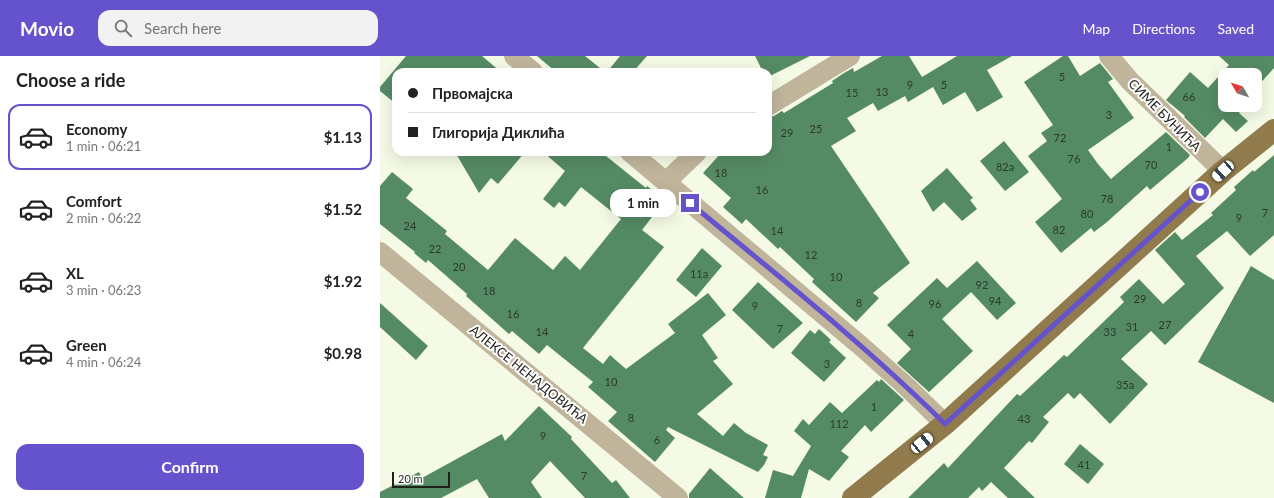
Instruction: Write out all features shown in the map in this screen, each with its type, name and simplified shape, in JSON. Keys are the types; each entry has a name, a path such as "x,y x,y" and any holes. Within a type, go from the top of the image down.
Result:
{"main road":[{"path":"853,498 945,424 1223,171 1274,130"}],"street":[{"path":"514,56 528,68"},
{"path":"772,104 850,56"},
{"name":"СИМЕ БУНИЋА","path":"1109,56 1130,81 1223,171"},
{"path":"635,156 861,346 907,387 945,424"},
{"path":"666,182 693,156"},
{"name":"АЛЕКСЕ НЕНАДОВИЋА","path":"380,252 678,498"}],"building":[{"path":"406,56 482,56 496,68 396,68"},
{"path":"537,56 585,56 600,68 551,68"},
{"path":"620,56 647,56 636,68 610,68"},
{"path":"755,56 810,56 772,75 772,68 761,68"},
{"path":"882,56 909,56 922,77 957,56 1012,56 987,70 1003,97 977,112 965,92 943,105 933,87 908,102 905,96 878,111 873,103 847,118 856,131 831,146 910,263 873,293 879,298 856,322 812,282 814,279 780,247 778,249 746,219 742,224 723,207 731,198 703,173 718,156 772,156 772,116 782,111 784,113 833,83 832,81 853,68 854,72"},
{"path":"1063,56 1068,56 1080,76 1100,63 1113,79 1108,82 1134,118 1088,150 1111,179 1166,132 1190,155 1150,190 1147,186 1107,222 1094,232 1091,228 1061,253 1035,222 1062,199 1028,156 1047,141 1041,133 1053,125 1024,82"},
{"path":"1219,56 1274,56 1274,68 1262,81 1262,68 1226,68 1229,65"},
{"path":"1190,72 1208,88 1218,77 1218,112 1240,112 1239,113 1248,121 1236,132 1223,119 1205,138 1184,117 1185,116 1166,100"},
{"path":"392,73 392,101 380,91 380,87"},
{"path":"1004,141 1029,172 1005,191 980,161"},
{"path":"1274,155 1274,235 1250,256 1227,231 1196,256 1224,288 1165,345 1151,331 1121,359 1148,384 1110,424 1080,393 1074,399 1068,393 1043,417 1049,422 1032,443 1029,441 1004,468 1035,498 1008,498 991,482 982,491 979,487 968,498 908,498 944,463 948,468 1017,394 1020,396 1064,355 1067,357 1124,302 1120,297 1139,279 1163,304 1185,284 1155,250 1175,232 1182,240 1213,215 1211,213 1236,190 1234,187 1253,170 1254,172"},
{"path":"457,156 522,156 498,184 491,178 479,193"},
{"path":"548,156 606,156 646,188 647,186 665,200 642,230 664,247 583,348 603,364 610,355 626,369 675,333 668,324 708,293 726,315 702,335 718,358 713,361 733,384 697,414 723,436 734,423 746,433 768,445 763,455 768,457 758,472 668,427 666,430 675,438 655,462 608,421 617,412 588,387 593,382 547,345 539,354 512,331 509,334 466,296 467,294 428,260 426,263 414,253 415,252 380,224 380,186 392,172 413,189 406,198 447,231 445,234 488,270 515,238 553,270 565,256 580,270 621,219 581,187 565,207 559,202 554,208 543,199 565,171"},
{"path":"947,168 973,198 970,200 977,209 962,221 944,202 933,212 921,191"},
{"path":"702,248 722,266 696,297 676,280"},
{"path":"977,261 1016,303 997,320 971,292 942,319 973,351 929,392 897,363 911,349 887,325 937,278 947,288"},
{"path":"1251,266 1274,280 1274,403 1198,362"},
{"path":"758,282 803,323 773,349 732,310"},
{"path":"380,303 428,346 416,360 380,327"},
{"path":"819,329 831,340 829,342 846,358 824,382 791,353 810,330 815,334"},
{"path":"881,379 904,400 871,432 865,425 841,451 849,457 829,481 809,469 801,498 765,498 773,470 793,476 811,446 794,431 803,419 809,425 830,402 842,413 877,380 879,382"},
{"path":"539,406 572,437 571,439 612,483 616,480 630,498 585,498 550,461 531,482 542,498 489,498 477,479 441,498 380,498 380,492 419,472 422,478 502,434 505,441"},
{"path":"1080,444 1104,464 1088,484 1064,464"},
{"path":"710,468 744,498 689,498 689,494"}],"route":[{"path":"690,203 861,346 907,387 945,424 1200,192"}]}
